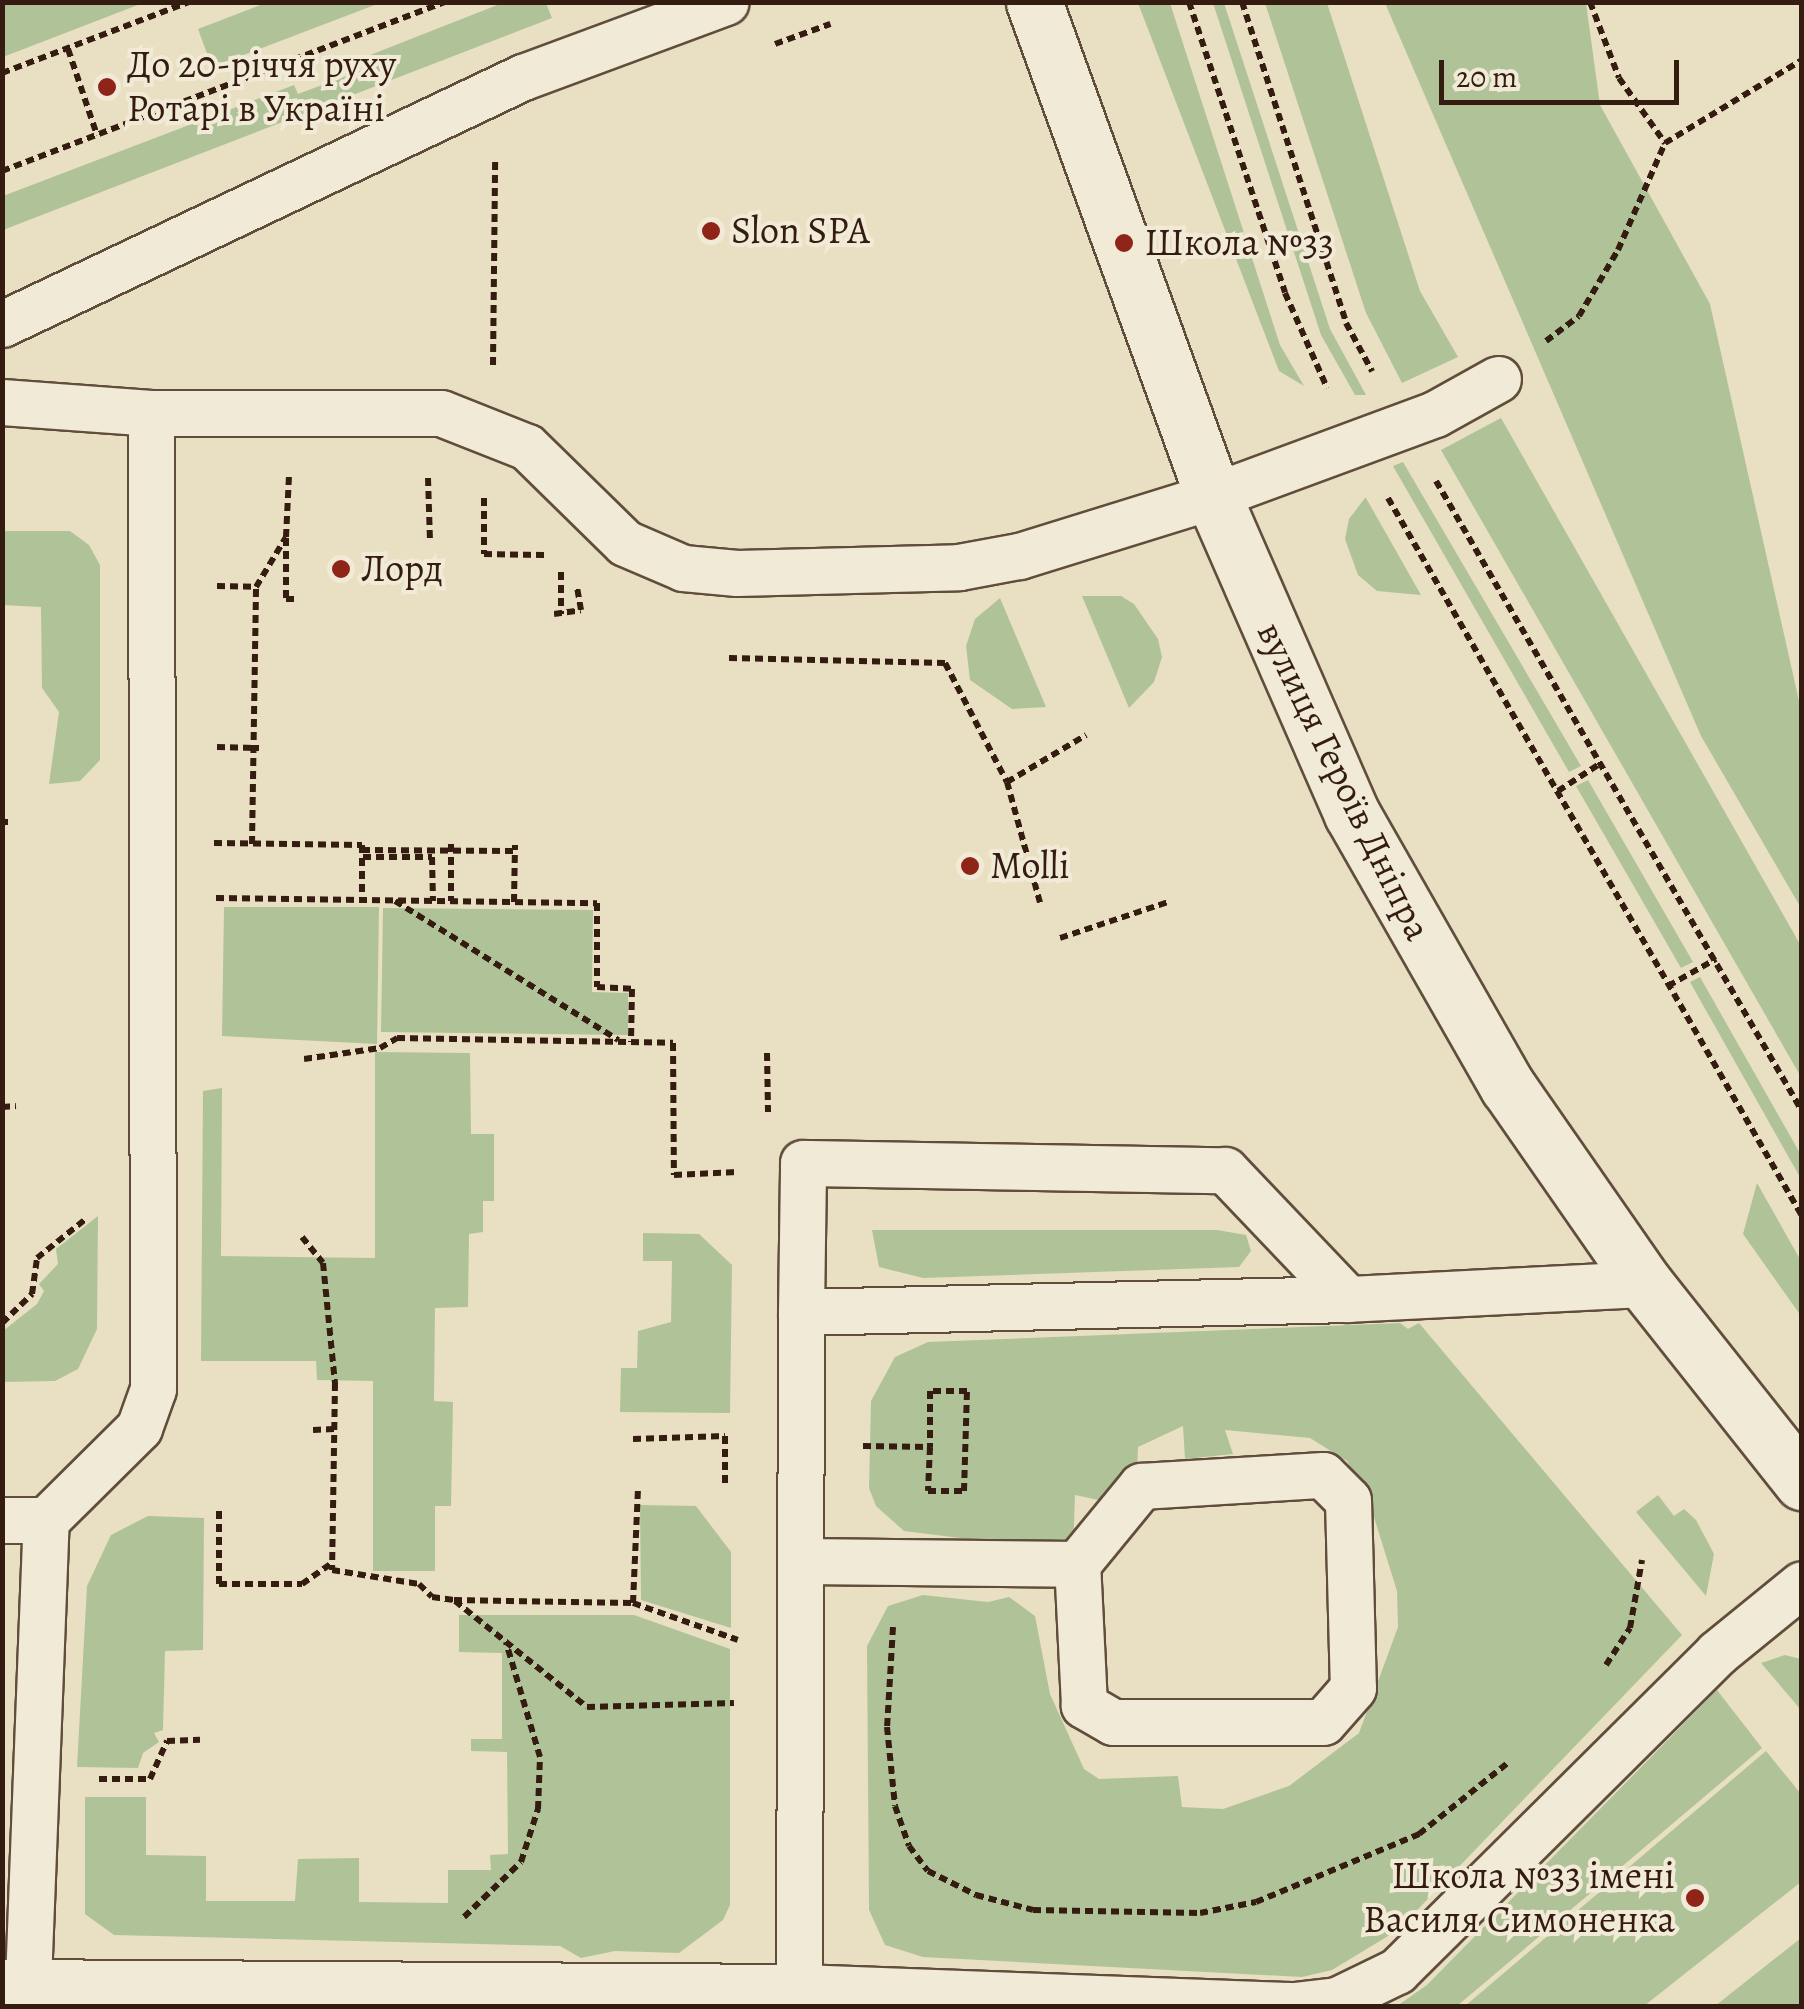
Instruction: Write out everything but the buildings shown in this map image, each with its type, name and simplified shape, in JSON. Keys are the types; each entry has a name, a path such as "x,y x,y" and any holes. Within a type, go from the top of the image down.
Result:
{"main road":[{"name":"вулиця Героїв Дніпра","path":"1034,2 1213,496 1328,761 1404,912 1508,1086 1645,1284 1802,1482"}],"lane":[{"path":"2,324 523,76 726,2"},
{"path":"2,402 152,413 441,413 527,446 564,476 625,543 683,568 737,573 959,567 1019,556 1213,496 1435,414 1498,378"},
{"path":"152,413 153,1389 139,1428 24,1520 16,1982 799,1987 1294,2006 1371,1988 1397,1971 1717,1653 1802,1584"},
{"path":"799,1987 802,1164 1225,1170 1348,1300"},
{"path":"801,1312 1348,1300 1645,1284"},
{"path":"1323,1475 1348,1500 1353,1688 1323,1722 1113,1722 1084,1704 1077,1564 1141,1486 1323,1475"},
{"path":"801,1561 1077,1564"}],"path":[{"path":"2,74 188,2"},
{"path":"2,171 445,2"},
{"path":"1188,2 1285,294 1331,398"},
{"path":"1242,2 1346,323 1382,390"},
{"path":"1590,2 1618,78 1665,143"},
{"path":"759,50 830,24"},
{"path":"68,49 96,135"},
{"path":"1498,378 1578,316 1618,250 1665,143 1802,60"},
{"path":"492,435 495,149"},
{"path":"290,465 286,599 296,599"},
{"path":"428,466 430,542"},
{"path":"1430,471 1802,1111"},
{"path":"484,484 484,554 561,556 558,614 581,610"},
{"path":"1385,493 1802,1216"},
{"path":"252,844 256,586 286,537"},
{"path":"198,586 256,586"},
{"path":"729,658 946,663 1007,782 1040,902"},
{"path":"1007,782 1086,735"},
{"path":"220,747 256,748"},
{"path":"1558,791 1601,763"},
{"path":"196,843 362,845 362,900"},
{"path":"362,854 451,847 514,848 514,902"},
{"path":"451,847 451,901"},
{"path":"362,854 432,857 432,900"},
{"path":"195,898 597,902 597,988 632,989 626,1042"},
{"path":"394,901 626,1042"},
{"path":"1060,938 1168,902"},
{"path":"1668,986 1716,960"},
{"path":"304,1058 380,1048 397,1038 673,1044 674,1175 802,1164"},
{"path":"767,1053 768,1088"},
{"path":"2,1107 16,1106"},
{"path":"2,1323 32,1294 37,1258 90,1215"},
{"path":"302,1237 322,1264 334,1429 332,1570 419,1584 432,1597 454,1600 633,1603 801,1681"},
{"path":"930,1391 967,1391 964,1491 928,1490 930,1447 930,1391"},
{"path":"313,1430 334,1429"},
{"path":"633,1438 725,1436 725,1484"},
{"path":"802,1445 930,1447"},
{"path":"633,1603 638,1487"},
{"path":"219,1511 219,1584 302,1584 332,1563"},
{"path":"454,1600 587,1707 801,1681"},
{"path":"448,1928 479,1907 521,1862 538,1808 540,1756 506,1641"},
{"path":"92,1779 150,1779 167,1740 200,1740"}],"green space":[{"path":"3,2 143,2 143,3 3,57"},
{"path":"268,2 380,3 212,67 198,29"},
{"path":"505,2 546,3 552,18 3,230 3,196 294,85 298,94 368,68 365,57"},
{"path":"1138,3 1170,3 1280,345 1304,386 1279,371"},
{"path":"1213,3 1224,3 1330,329 1366,395 1355,395 1321,335"},
{"path":"1265,3 1327,3 1420,291 1458,357 1402,383 1366,313"},
{"path":"1385,3 1586,3 1600,105 1710,304 1801,710 1801,908 1701,736"},
{"path":"1501,418 1801,946 1801,1077 1441,450"},
{"path":"1403,462 1581,766 1569,772 1393,466"},
{"path":"1365,498 1421,595 1377,591 1358,575 1345,539 1349,519"},
{"path":"3,531 70,531 89,545 100,565 100,760 80,781 49,784 59,712 42,688 41,607 3,605"},
{"path":"1082,596 1121,596 1134,604 1158,639 1162,657 1154,682 1129,708"},
{"path":"1000,598 1046,707 1012,709 970,680 966,646 975,619"},
{"path":"1588,780 1693,962 1681,968 1576,786"},
{"path":"224,907 379,907 377,1044 222,1036"},
{"path":"383,908 593,910 592,992 628,993 628,1035 381,1032"},
{"path":"1700,977 1801,1155 1801,1179 1690,982"},
{"path":"375,1052 470,1053 471,1134 494,1134 494,1201 483,1201 483,1232 469,1234 468,1307 435,1308 434,1401 453,1402 451,1506 435,1506 435,1571 373,1571 373,1381 317,1380 316,1361 201,1361 203,1091 222,1088 221,1256 375,1258"},
{"path":"1757,1183 1801,1261 1801,1316 1743,1234"},
{"path":"98,1216 97,1329 78,1369 55,1381 3,1382 3,1331 37,1304 44,1291 39,1284 58,1264 56,1249"},
{"path":"872,1230 1217,1230 1246,1235 1251,1251 1239,1267 923,1278 879,1267"},
{"path":"643,1233 699,1234 732,1265 730,1413 620,1412 621,1368 637,1368 638,1331 671,1322 672,1261 643,1261"},
{"path":"1400,1323 1408,1329 1419,1323 1682,1635 1398,1930 1332,1970 1302,1977 923,1957 885,1945 869,1910 867,1646 888,1606 923,1595 988,1602 1009,1597 1035,1616 1050,1694 1084,1769 1099,1779 1178,1776 1182,1807 1223,1809 1289,1786 1359,1733 1398,1627 1397,1591 1373,1514 1347,1461 1310,1438 1225,1430 1233,1454 1185,1459 1183,1426 1138,1447 1137,1473 1108,1502 1075,1495 1073,1552 904,1531 876,1506 869,1488 871,1401 895,1357 928,1342"},
{"path":"1658,1495 1674,1516 1684,1509 1696,1520 1714,1554 1706,1596 1636,1512"},
{"path":"640,1505 696,1506 731,1552 731,1628 641,1600"},
{"path":"148,1516 204,1518 203,1650 165,1651 163,1730 154,1733 159,1742 143,1753 138,1768 77,1767 87,1586 111,1535"},
{"path":"459,1615 634,1615 730,1649 730,1905 723,1920 679,1953 615,1951 581,1958 560,1946 114,1935 85,1914 85,1797 146,1797 146,1855 206,1856 206,1901 295,1901 298,1859 359,1858 359,1902 448,1903 448,1870 491,1870 490,1855 508,1854 507,1752 471,1751 471,1739 502,1739 502,1653 459,1652"},
{"path":"1785,1655 1801,1659 1801,1710 1761,1663"},
{"path":"1717,1690 1762,1748 1457,2006 1397,2006 1427,1985"},
{"name":"Школа №33 імені Василя Симоненка","path":"1766,1751 1801,1794 1801,1882 1644,2006 1465,2006"},
{"path":"1801,1938 1801,2006 1715,2006"}],"place":[{"name":"До 20-річчя руху Ротарі в Україні","path":"107,87"},
{"name":"Slon SPA","path":"711,231"},
{"name":"Школа №33","path":"1124,243"},
{"name":"Лорд","path":"341,569"},
{"name":"Molli","path":"970,866"},
{"name":"Школа №33 імені Василя Симоненка","path":"1695,1898"}]}
